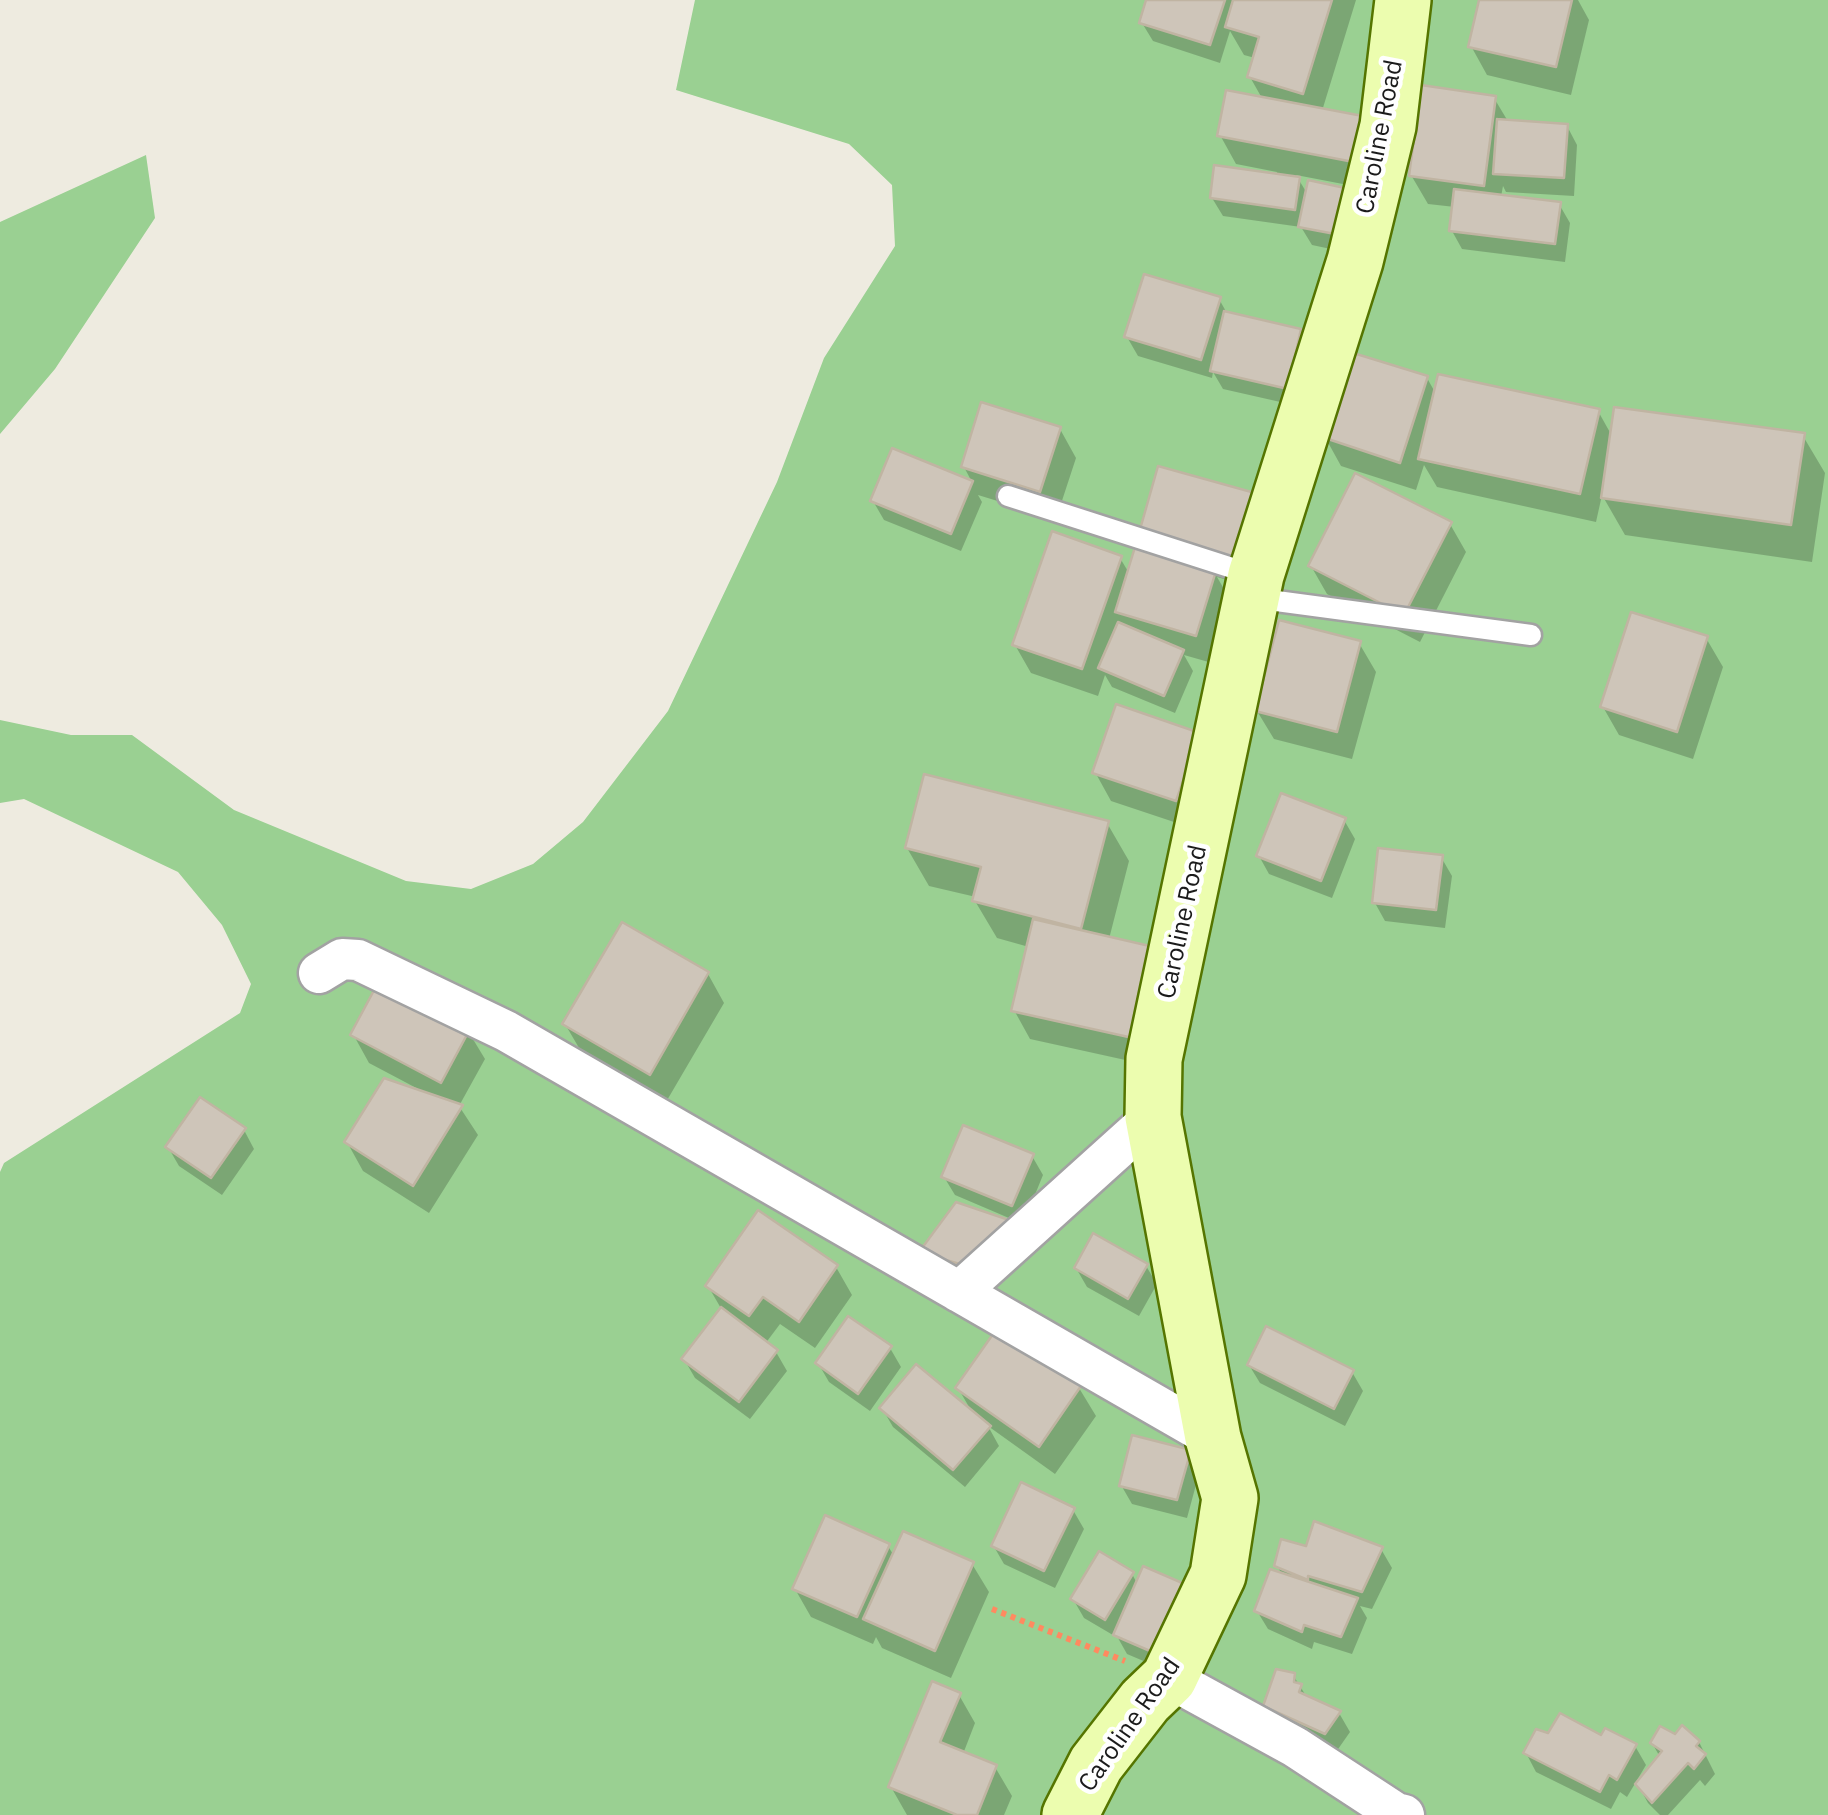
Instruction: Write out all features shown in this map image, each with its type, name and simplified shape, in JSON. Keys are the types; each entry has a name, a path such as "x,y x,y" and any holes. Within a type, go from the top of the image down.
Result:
{"main road":[{"name":"Caroline Road","path":"1070,1815 1096,1764 1168,1678 1218,1576 1230,1498 1213,1438 1152,1116 1154,1060 1254,587 1355,261 1388,126 1403,0"}],"street":[{"path":"319,973 342,959 358,960 506,1031 1213,1438"},
{"path":"958,1292 1152,1116"},
{"path":"1168,1678 1295,1747 1404,1815"}],"lane":[{"path":"1008,496 1254,587 1531,635"}],"path":[{"path":"992,1609 1168,1678"}],"green space":[{"path":"695,0 1828,0 1828,1815 0,1815 0,1172 4,1163 240,1013 251,984 222,925 178,872 24,799 0,803 0,720 71,735 132,735 234,810 406,881 471,889 533,864 583,822 668,711 777,482 824,358 895,246 892,185 849,144 676,90"},
{"path":"146,155 155,218 55,369 0,434 0,222"}],"building":[{"path":"1146,0 1225,0 1210,45 1139,23"},
{"path":"1233,0 1332,0 1303,94 1247,77 1259,37 1225,27"},
{"path":"1479,0 1572,0 1556,67 1468,47"},
{"path":"1421,85 1496,96 1484,186 1409,176"},
{"path":"1226,90 1368,117 1359,163 1217,136"},
{"path":"1497,119 1568,124 1564,178 1493,174"},
{"path":"1214,165 1300,177 1295,210 1210,198"},
{"path":"1308,180 1345,188 1335,234 1298,227"},
{"path":"1454,189 1561,202 1555,244 1449,231"},
{"path":"1144,274 1221,297 1201,360 1124,337"},
{"path":"1224,311 1301,329 1288,389 1210,371"},
{"path":"1350,352 1428,376 1400,463 1322,437"},
{"path":"1438,374 1600,409 1580,494 1418,459"},
{"path":"981,402 1061,427 1040,492 961,467"},
{"path":"1614,407 1805,433 1791,525 1601,498"},
{"path":"892,448 973,481 951,534 870,501"},
{"path":"1158,466 1255,493 1235,560 1139,533"},
{"path":"1355,473 1452,522 1404,615 1308,566"},
{"path":"1052,531 1122,556 1082,669 1012,645"},
{"path":"1135,547 1216,571 1196,636 1115,612"},
{"path":"1631,612 1708,636 1677,732 1600,707"},
{"path":"1279,620 1361,641 1337,732 1255,711"},
{"path":"1118,622 1184,650 1164,696 1098,668"},
{"path":"1116,704 1200,733 1176,801 1092,773"},
{"path":"924,774 1109,821 1081,929 972,901 981,867 905,848"},
{"path":"1281,793 1346,818 1321,881 1256,856"},
{"path":"1378,848 1443,855 1436,910 1372,903"},
{"path":"1033,919 1154,947 1133,1038 1011,1011"},
{"path":"622,922 709,972 650,1075 562,1024"},
{"path":"379,981 470,1029 441,1083 350,1035"},
{"path":"384,1078 463,1105 413,1186 344,1142"},
{"path":"200,1097 246,1128 211,1178 165,1147"},
{"path":"963,1125 1034,1154 1012,1206 941,1177"},
{"path":"956,1202 1015,1222 973,1268 919,1252"},
{"path":"758,1210 838,1265 799,1322 763,1297 749,1316 705,1286"},
{"path":"1093,1233 1148,1264 1128,1299 1074,1268"},
{"path":"721,1307 778,1350 739,1402 681,1359"},
{"path":"848,1316 892,1346 858,1394 815,1363"},
{"path":"1266,1326 1354,1370 1334,1409 1247,1365"},
{"path":"998,1327 1081,1386 1039,1447 955,1388"},
{"path":"916,1364 991,1426 953,1470 879,1408"},
{"path":"1132,1435 1191,1450 1177,1500 1119,1486"},
{"path":"1021,1482 1075,1508 1044,1571 991,1546"},
{"path":"825,1515 890,1544 857,1617 792,1589"},
{"path":"1314,1521 1383,1547 1362,1592 1308,1576 1308,1580 1274,1566 1281,1539 1306,1546"},
{"path":"903,1531 974,1562 935,1651 863,1619"},
{"path":"1099,1551 1134,1572 1105,1620 1070,1599"},
{"path":"1143,1566 1187,1585 1157,1654 1113,1635"},
{"path":"1270,1569 1358,1598 1341,1637 1304,1625 1302,1632 1254,1611"},
{"path":"1276,1669 1295,1673 1294,1682 1302,1684 1299,1692 1341,1711 1325,1734 1263,1706"},
{"path":"932,1681 961,1693 940,1742 997,1765 977,1815 957,1815 888,1787"},
{"path":"1560,1713 1601,1735 1605,1728 1637,1744 1617,1780 1609,1775 1600,1792 1523,1753 1536,1729 1548,1733"},
{"path":"1682,1725 1700,1741 1696,1746 1706,1754 1694,1769 1688,1763 1652,1803 1635,1784 1662,1751 1650,1743 1660,1726 1675,1734"}]}
